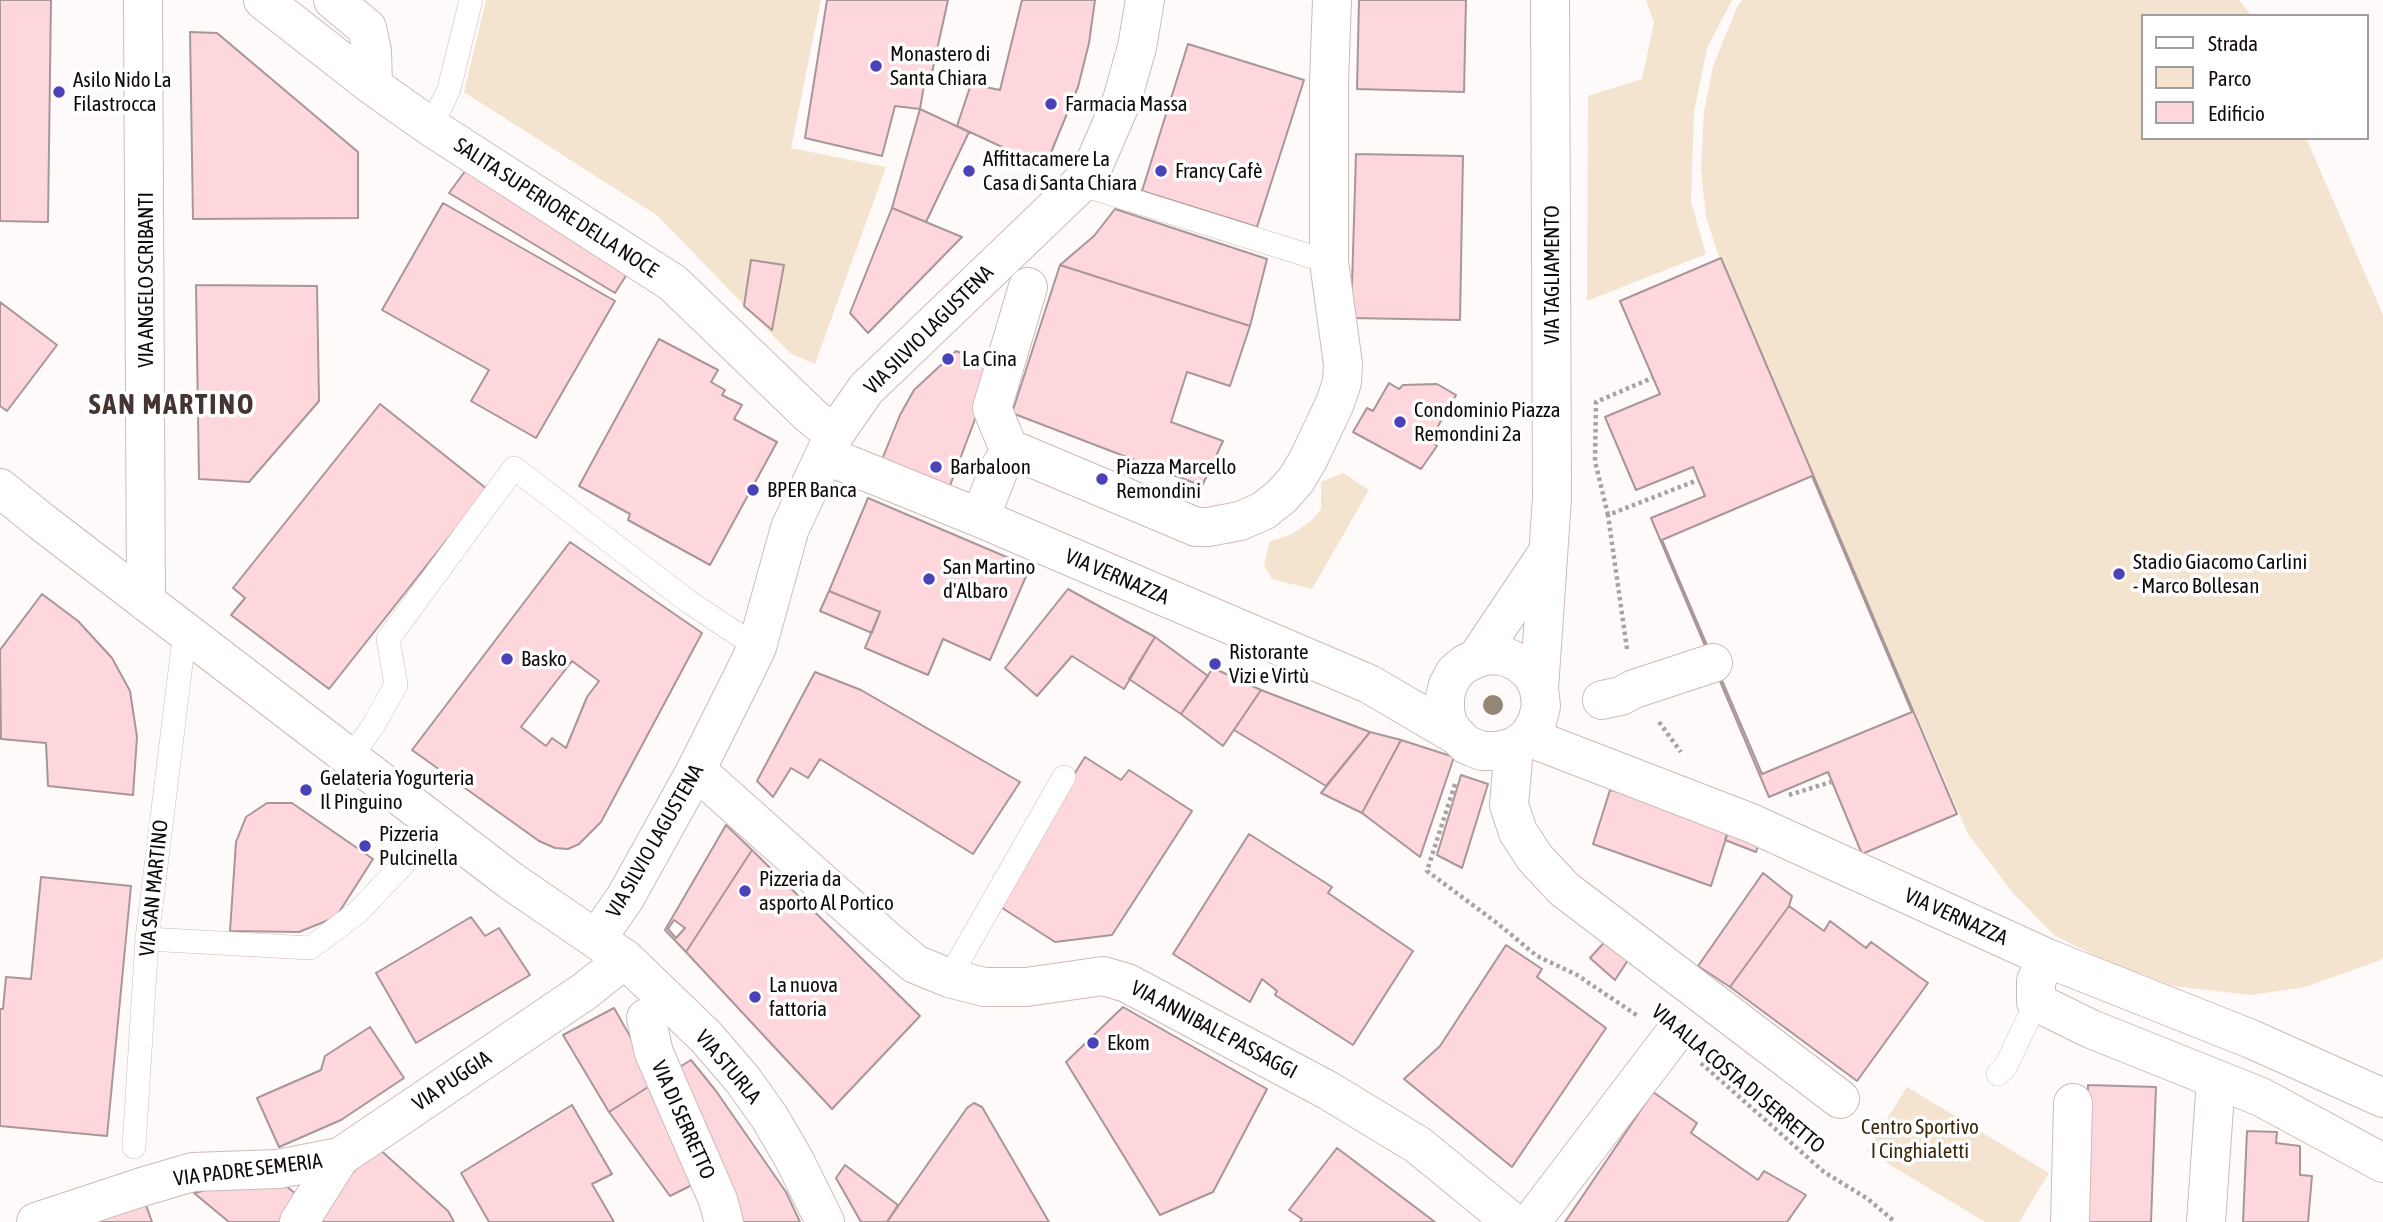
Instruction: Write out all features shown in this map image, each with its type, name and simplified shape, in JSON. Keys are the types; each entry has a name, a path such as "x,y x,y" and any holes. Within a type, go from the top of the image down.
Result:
{"street":[{"name":"VIA ANGELO SCRIBANTI","path":"143,0 146,602"},
{"name":"SALITA SUPERIORE DELLA NOCE","path":"263,0 431,128 673,283 810,415 830,445"},
{"path":"333,0 367,28 372,51 373,86"},
{"name":"VIA SILVIO LAGUSTENA","path":"611,949 625,898 696,770 757,648 790,528 830,445 866,389 1080,184 1093,167 1122,100 1137,47 1145,0"},
{"path":"1010,452 1020,453 1182,523 1208,527 1240,521 1263,511 1296,480 1335,403 1342,382 1343,364 1329,262 1332,0"},
{"name":"VIA TAGLIAMENTO","path":"1539,689 1552,498 1550,0"},
{"path":"1010,452 992,408 1028,287"},
{"name":"VIA VERNAZZA","path":"830,445 980,518 1369,684 1482,751 1498,751 1521,742 1751,823 2046,958 2250,1039 2383,1098"},
{"path":"980,518 1000,467 1010,452"},
{"path":"0,488 439,826 512,881 611,949"},
{"path":"1477,658 1549,550"},
{"path":"1462,740 1448,724 1445,711 1448,685 1455,672 1477,658 1490,655 1504,656 1519,663 1532,674 1539,689 1541,706 1537,722 1521,742 1509,805 1518,832 1535,858 1563,889 1840,1099"},
{"path":"1602,700 1621,696 1634,689 1713,663"},
{"name":"VIA VERNAZZA","path":"1369,684 1448,685"},
{"name":"VIA ANNIBALE PASSAGGI","path":"696,770 915,964 948,978 984,987 1026,987 1103,976 1127,983 1329,1091 1419,1144 1512,1222"},
{"name":"VIA PUGGIA","path":"299,1222 340,1157 585,991 611,949"},
{"name":"VIA STURLA","path":"611,949 707,1038 743,1080 770,1118 795,1161 825,1222"},
{"path":"2046,958 2036,981 2036,1002 2091,1029 2261,1097 2383,1163"},
{"name":"VIA DI SERRETTO","path":"646,1018 654,1054 721,1211"},
{"path":"1531,1222 1671,1038"},
{"path":"2206,1222 2216,1079"},
{"path":"2070,1222 2073,1103"},
{"name":"VIA PADRE SEMERIA","path":"36,1222 193,1172 278,1170 340,1157"}],"lane":[{"path":"431,128 449,89 471,0"},
{"path":"1080,184 1329,262"},
{"path":"351,758 396,685 388,639 514,468 689,602 757,648"},
{"name":"VIA SAN MARTINO","path":"134,1147 148,939 185,631"},
{"path":"948,978 1064,777"},
{"path":"148,939 310,948 358,912 439,826"},
{"path":"1998,1074 2006,1066 2036,1002"}],"path":[{"path":"1608,515 1595,461 1596,402 1652,378"},
{"name":"VIA ALLA COSTA DI SERRETTO","path":"1462,740 1427,871 1537,956 1577,975 1671,1038 1824,1171 1868,1199 1895,1222"}],"green space":[{"path":"486,0 821,0 791,148 886,167 815,364 790,353 658,216 464,92"},
{"path":"1646,0 1732,0 1707,48 1694,112 1691,202 1706,254 1587,301 1588,96 1642,79 1654,22"},
{"name":"Stadio Giacomo Carlini - Marco Bollesan","path":"1742,0 2239,0 2250,14 2142,14 2142,140 2307,140 2383,315 2381,960 2305,987 2251,995 2173,986 2102,959 2054,935 2013,893 1968,834 1720,260 1706,217 1701,169 1704,111 1713,66"},
{"path":"1343,473 1369,490 1312,589 1272,579 1264,566 1269,542 1292,534 1311,521 1321,509 1321,482"},
{"name":"Centro Sportivo I Cinghialetti","path":"1907,1087 2049,1173 2019,1222 1985,1222 1867,1151"}],"building":[{"path":"0,0 51,0 48,222 0,221"},
{"name":"Monastero di Santa Chiara","path":"827,0 948,0 929,86 924,85 920,109 895,106 882,156 805,138"},
{"path":"1022,0 1095,0 1089,43 1078,87 1045,167 957,126 971,84 1000,90"},
{"path":"1359,0 1466,0 1464,92 1357,89"},
{"path":"190,32 217,33 358,152 358,218 193,219"},
{"path":"1188,44 1304,80 1257,227 1142,191"},
{"path":"920,109 969,132 926,222 892,208"},
{"path":"1356,154 1463,156 1460,320 1351,318"},
{"path":"474,159 636,260 615,293 449,193"},
{"path":"443,203 615,301 536,438 471,401 489,370 382,310"},
{"path":"892,208 962,237 868,333 850,313"},
{"path":"1115,209 1267,259 1250,326 1060,265 1094,236"},
{"path":"1721,258 1957,814 1862,854 1828,772 1769,797 1651,518 1705,496 1693,467 1636,490 1605,417 1660,394 1620,301"},
{"path":"751,260 784,265 772,330 744,306"},
{"path":"1060,265 1250,326 1230,386 1187,372 1171,422 1223,441 1202,486 1012,413"},
{"path":"196,285 317,286 319,401 249,482 199,479"},
{"path":"0,302 57,345 7,411 0,406"},
{"path":"659,339 718,370 711,382 725,390 722,395 742,405 734,419 777,442 710,565 628,520 630,514 579,486"},
{"path":"956,351 995,366 948,491 881,462 900,415 914,390"},
{"name":"Condominio Piazza Remondini 2a","path":"1389,383 1399,389 1403,385 1437,384 1456,395 1430,440 1437,446 1421,469 1353,432 1367,408 1373,411"},
{"path":"380,404 487,489 329,689 231,615 245,598 233,588"},
{"path":"1812,476 1912,712 1762,774 1662,540"},
{"name":"San Martino d'Albaro","path":"868,498 1030,567 990,660 943,639 928,675 865,648 880,612 829,591"},
{"path":"570,542 702,633 601,822 579,844 568,849 555,848 539,841 412,750","holes":["572,661 599,681 587,697 566,748 552,738 546,746 521,727"]},
{"path":"1068,589 1155,637 1124,689 1072,656 1037,696 1005,668"},
{"path":"829,591 880,612 872,633 820,611"},
{"path":"42,594 78,621 112,658 130,691 137,737 133,795 48,786 46,743 1,739 0,650"},
{"path":"1155,637 1208,676 1181,714 1129,679"},
{"path":"1213,668 1261,690 1223,746 1181,714"},
{"path":"815,672 861,690 1020,782 973,854 820,759 808,778 791,768 773,797 757,781"},
{"path":"1261,690 1370,732 1326,786 1234,730"},
{"path":"1370,732 1401,740 1362,813 1321,793"},
{"path":"1401,740 1454,757 1420,857 1362,813"},
{"path":"1085,757 1121,780 1129,770 1192,811 1112,935 1055,942 993,902"},
{"path":"1461,775 1488,784 1462,868 1437,855"},
{"path":"1610,790 1732,819 1711,886 1593,844"},
{"path":"267,803 292,803 373,859 336,917 299,932 230,931 236,842 246,817"},
{"path":"1732,819 1762,834 1756,852 1725,840"},
{"path":"726,825 752,850 686,952 665,930"},
{"path":"1249,834 1332,887 1328,893 1413,951 1353,1045 1275,995 1277,991 1262,979 1250,1002 1173,954"},
{"path":"752,850 920,1016 832,1109 686,952"},
{"path":"1763,873 1792,896 1789,906 1730,987 1698,966"},
{"path":"41,877 131,886 107,1136 0,1126 0,1009 3,1009 6,977 31,979"},
{"path":"1789,906 1824,931 1830,921 1866,948 1871,942 1928,983 1857,1081 1730,987"},
{"path":"471,917 485,936 499,928 530,975 416,1043 376,973"},
{"path":"674,920 685,928 676,938 668,929"},
{"path":"1611,935 1634,951 1615,980 1590,958"},
{"path":"1506,945 1542,969 1537,977 1606,1028 1512,1167 1404,1079 1440,1046"},
{"path":"1123,1007 1267,1089 1213,1192 1160,1215 1066,1062"},
{"path":"614,1008 656,1082 609,1112 563,1035"},
{"path":"370,1027 404,1078 341,1120 279,1147 257,1098 321,1070 325,1056"},
{"path":"691,1060 716,1091 786,1192 800,1222 739,1222 670,1073"},
{"path":"656,1082 698,1182 670,1196 609,1112"},
{"path":"2088,1085 2156,1087 2151,1222 2083,1222"},
{"path":"1653,1092 1697,1123 1691,1133 1758,1180 1764,1171 1806,1195 1787,1222 1565,1222"},
{"path":"974,1103 982,1107 1049,1222 887,1222 967,1108"},
{"path":"572,1105 612,1174 592,1184 614,1222 489,1222 461,1173"},
{"path":"2247,1131 2277,1132 2276,1143 2300,1146 2300,1175 2312,1176 2308,1222 2243,1222"},
{"path":"377,1147 448,1211 454,1222 312,1222 321,1205"},
{"path":"1337,1148 1435,1222 1300,1222 1302,1219 1289,1210"},
{"path":"845,1165 898,1205 887,1222 861,1222 836,1178"},
{"path":"271,1174 301,1198 284,1222 229,1222 194,1193"},
{"path":"142,1194 152,1222 63,1222"}],"place":[{"name":"Monastero di Santa Chiara","path":"876,66"},
{"name":"Asilo Nido La Filastrocca","path":"59,92"},
{"name":"Farmacia Massa","path":"1051,104"},
{"name":"Affittacamere La Casa di Santa Chiara","path":"969,171"},
{"name":"Francy Cafè","path":"1161,171"},
{"name":"La Cina","path":"948,359"},
{"name":"Condominio Piazza Remondini 2a","path":"1400,422"},
{"name":"Barbaloon","path":"936,467"},
{"name":"Piazza Marcello Remondini","path":"1102,479"},
{"name":"BPER Banca","path":"753,490"},
{"name":"Stadio Giacomo Carlini - Marco Bollesan","path":"2119,574"},
{"name":"San Martino d'Albaro","path":"929,579"},
{"name":"Basko","path":"507,659"},
{"name":"Ristorante Vizi e Virtù","path":"1215,664"},
{"name":"Gelateria Yogurteria Il Pinguino","path":"306,790"},
{"name":"Pizzeria Pulcinella","path":"365,846"},
{"name":"Pizzeria da asporto Al Portico","path":"745,891"},
{"name":"La nuova fattoria","path":"755,997"},
{"name":"Ekom","path":"1093,1043"}],"district":[{"name":"SAN MARTINO","path":"172,405"}]}
